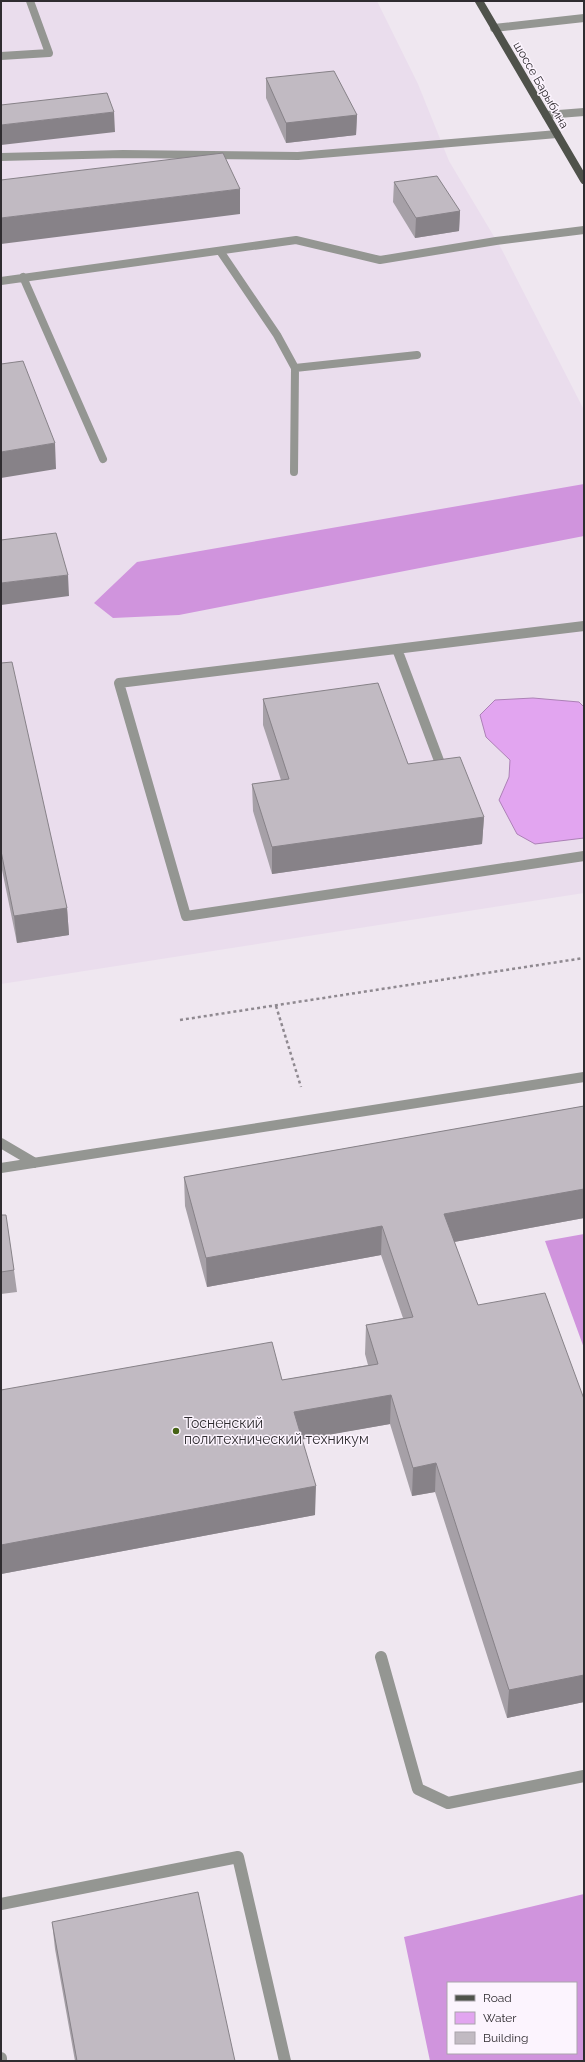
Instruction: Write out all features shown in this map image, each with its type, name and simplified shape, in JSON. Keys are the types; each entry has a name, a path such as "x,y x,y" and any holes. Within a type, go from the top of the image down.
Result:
{"main road":[{"name":"шоссе Барыбина","path":"478,1 584,180"}],"lane":[{"path":"1,56 49,53 30,1"},
{"path":"494,28 584,18"},
{"path":"546,115 584,112"},
{"path":"1,157 123,154 298,156 557,134"},
{"path":"1,280 296,240 380,260 496,240 584,230"},
{"path":"220,250 277,335 295,368 294,472"},
{"path":"23,277 103,459"},
{"path":"295,368 417,355"},
{"path":"584,626 119,683 186,916 584,856"},
{"path":"397,649 441,766"},
{"path":"1,1168 584,1077"},
{"path":"1,1143 35,1163"},
{"path":"381,1657 418,1789 448,1803 584,1776"},
{"path":"1,1904 238,1857 286,2061"}],"path":[{"path":"180,1020 584,958"},
{"path":"276,1006 311,1120"}],"shaded area":[{"path":"1,1 377,1 418,84 449,161 502,250 584,410 584,893 1,984"},
{"path":"584,484 584,536 179,615 113,618 94,603 137,562"},
{"path":"584,1234 584,1348 545,1241"},
{"path":"584,1894 584,2061 430,2061 404,1937"}],"water":[{"path":"533,698 579,702 584,707 584,838 535,844 517,834 499,800 509,777 510,760 486,737 480,715 495,700"}],"building":[{"path":"334,71 357,115 286,123 266,78"},
{"path":"107,93 114,112 1,125 1,105"},
{"path":"223,153 240,189 1,218 1,180"},
{"path":"437,176 460,211 416,218 394,182"},
{"path":"23,361 55,443 1,452 1,364"},
{"path":"56,533 68,575 1,583 1,540"},
{"path":"12,662 67,908 14,916 1,851 1,663"},
{"path":"378,683 408,764 460,757 484,817 272,847 252,784 289,779 263,699"},
{"name":"Тосненский политехнический техникум","path":"584,1106 584,1189 444,1214 478,1305 545,1293 584,1399 584,1675 509,1690 436,1463 413,1468 391,1395 294,1412 316,1486 1,1545 1,1390 272,1342 282,1380 378,1364 366,1325 413,1317 382,1226 206,1258 184,1177"},
{"path":"1,1215 6,1215 14,1270 1,1272"},
{"path":"198,1892 235,2061 77,2061 52,1922"}],"place":[{"name":"Тосненский политехнический техникум","path":"176,1431"}]}
